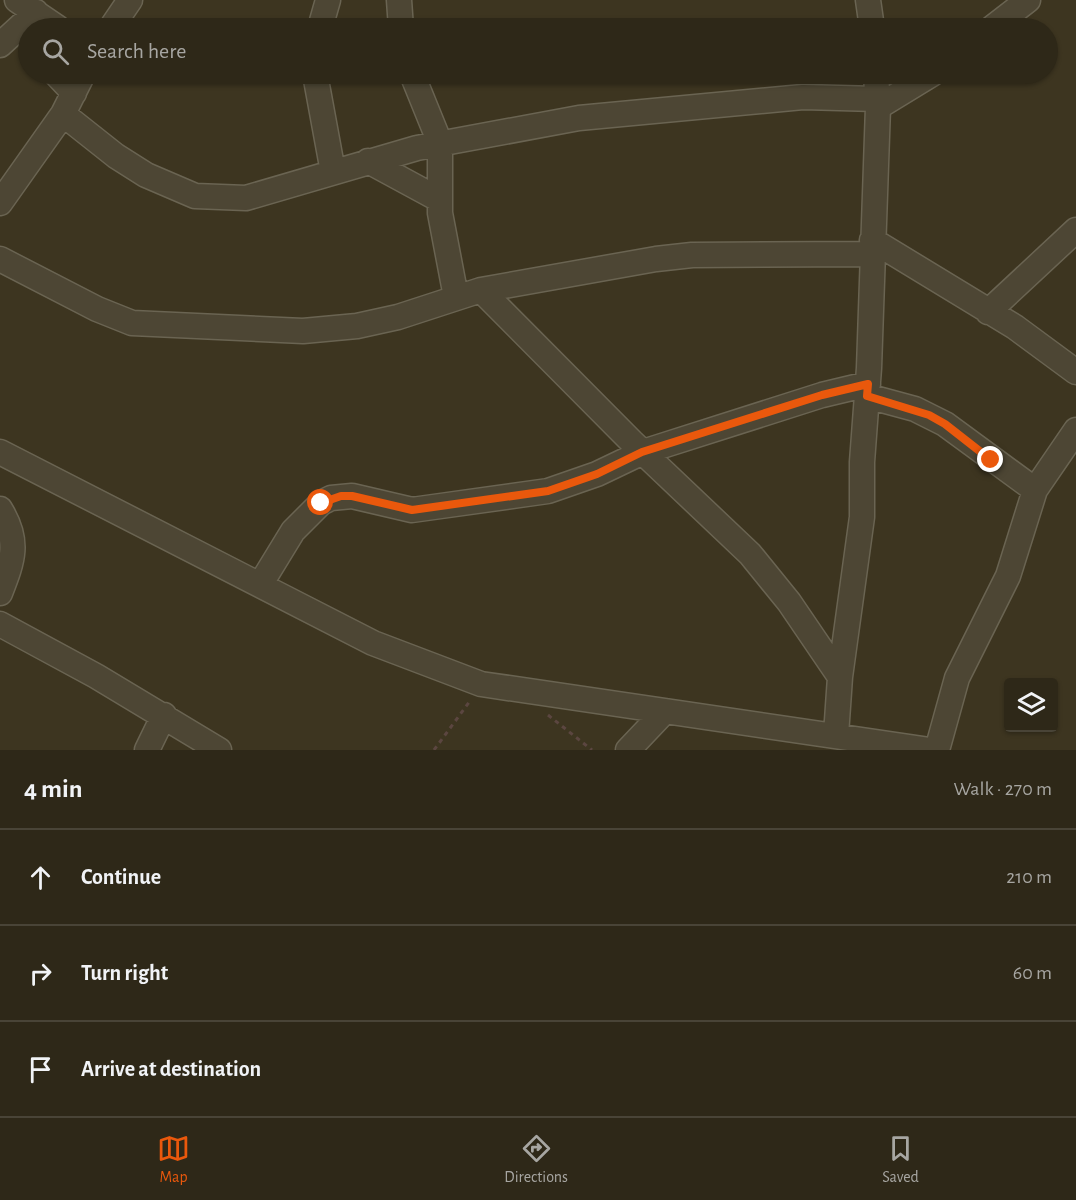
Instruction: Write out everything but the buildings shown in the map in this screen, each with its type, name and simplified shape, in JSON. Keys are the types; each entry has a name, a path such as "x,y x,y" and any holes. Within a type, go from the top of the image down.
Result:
{"street":[{"path":"118,18 130,0"},
{"path":"323,18 328,0"},
{"path":"399,0 400,18"},
{"path":"868,0 871,18"},
{"path":"1005,18 1028,0"},
{"path":"26,6 43,18"},
{"path":"317,84 333,172"},
{"path":"416,84 440,143 443,240 456,297"},
{"path":"837,735 840,677 862,517 862,462 878,103 877,84"},
{"path":"0,203 73,94 116,156 146,175 195,196 246,198 289,188 368,161 440,143 618,112 803,97 878,103 913,84"},
{"path":"368,161 440,200"},
{"path":"988,312 1076,230"},
{"path":"0,259 98,309 132,323 303,332 357,326 398,317 481,290 605,266 692,255 871,247 988,312 1076,372"},
{"path":"481,290 642,452 750,554 789,602 840,677"},
{"path":"260,585 293,531 321,503 331,498 352,496 412,510 507,497 570,484 642,452 822,395 867,390 915,409 945,424 1035,490"},
{"path":"937,750 957,678 1008,576 1035,490 1076,430"},
{"path":"0,452 373,643 481,684 930,750"},
{"path":"0,509 13,533 14,549 0,592"},
{"path":"0,624 164,715 219,750"},
{"path":"628,750 665,711"},
{"path":"147,750 164,715"}],"path":[{"path":"434,750 481,684"},
{"path":"538,692 546,714 592,750"}],"route":[{"path":"321,503 331,498 352,496 373,503 412,510 548,491 597,474 642,452 822,395 868,384 867,396 929,415 945,424 991,460"}]}
